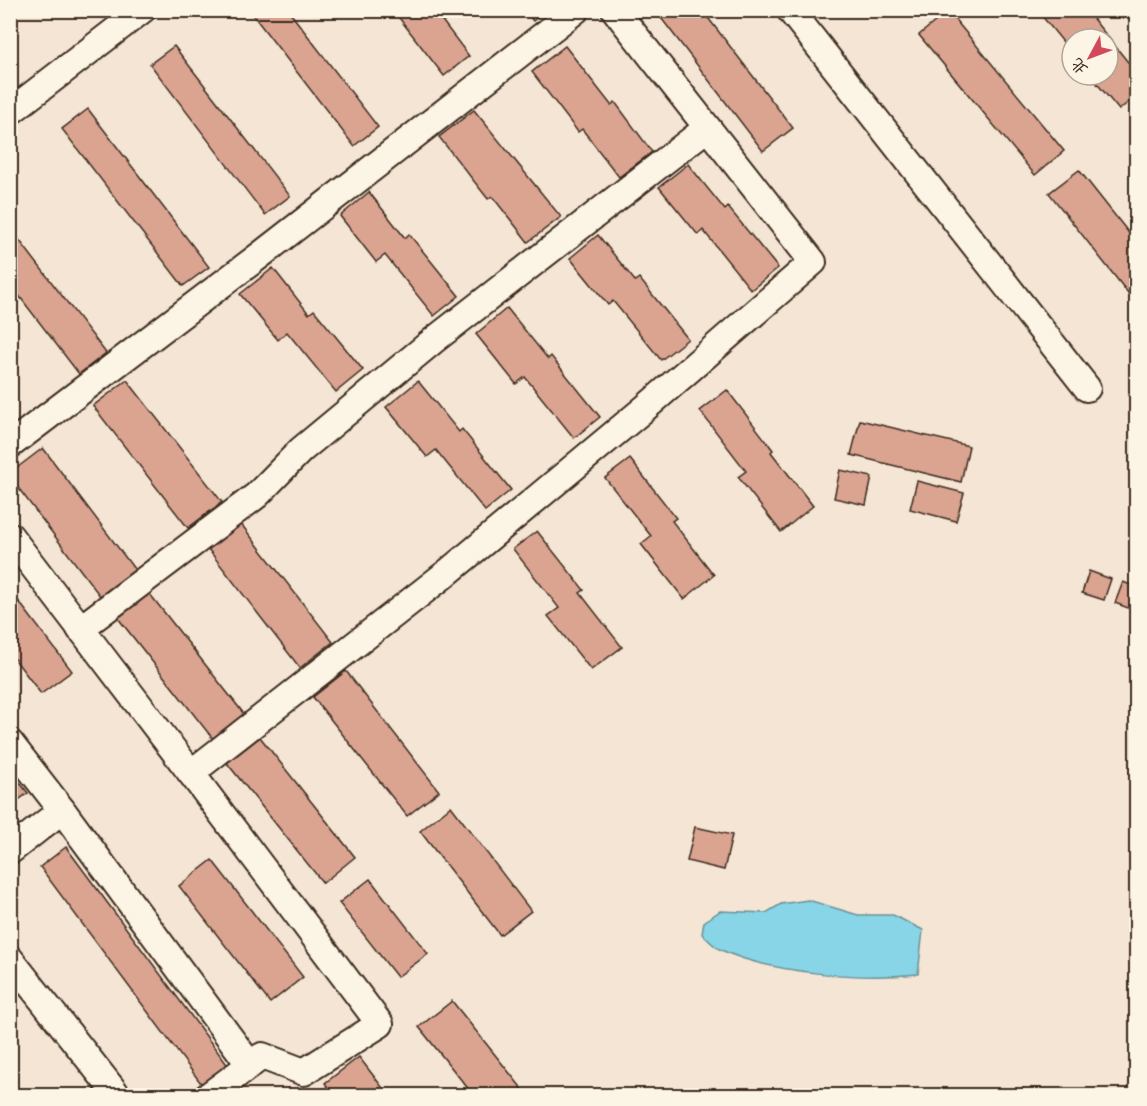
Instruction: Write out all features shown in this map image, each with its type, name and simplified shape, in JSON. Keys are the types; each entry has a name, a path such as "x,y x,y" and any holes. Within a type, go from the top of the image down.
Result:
{"street":[{"path":"10,112 142,10"},
{"path":"10,445 263,253 576,10"},
{"path":"191,773 457,565 644,409 813,262 615,10"},
{"path":"790,10 1087,388"},
{"path":"80,629 257,495 301,450 434,340 707,128"},
{"path":"10,536 380,1024 304,1072 262,1056 208,1095"},
{"path":"10,743 250,1065"},
{"path":"10,851 62,810"},
{"path":"10,959 118,1095"}],"water":[{"path":"808,900 858,915 893,915 923,930 918,974 844,975 790,969 764,964 719,949 702,934 704,922 720,911 766,913 781,904"}],"building":[{"path":"249,10 288,10 378,127 354,146"},
{"path":"393,10 434,10 469,56 444,76"},
{"path":"524,10 546,10 533,21"},
{"path":"655,10 702,10 793,128 763,151"},
{"path":"1037,10 1086,10 1100,27 1060,27 1060,38"},
{"path":"948,11 1064,151 1035,175 919,35"},
{"path":"174,46 290,196 265,215 150,64"},
{"path":"565,46 611,105 615,102 652,152 619,177 582,129 578,132 532,72"},
{"path":"1120,52 1136,72 1136,96 1119,110 1100,87 1120,87"},
{"path":"88,109 209,267 183,286 62,129"},
{"path":"474,110 561,217 528,242 492,196 488,199 439,137"},
{"path":"688,164 725,210 728,207 778,268 751,290 703,230 698,235 659,187"},
{"path":"1079,170 1136,242 1136,303 1049,193"},
{"path":"369,192 405,238 409,234 459,296 434,316 385,255 376,262 340,216"},
{"path":"10,228 106,353 79,374 10,284"},
{"path":"598,235 635,281 639,278 688,339 661,360 613,301 608,305 570,258"},
{"path":"273,268 309,314 314,310 363,370 336,392 287,332 278,340 240,294"},
{"path":"507,308 548,359 551,356 600,417 574,438 525,377 516,384 476,334"},
{"path":"127,380 222,502 188,528 93,406"},
{"path":"418,381 459,432 462,429 511,490 485,511 436,450 427,457 386,407"},
{"path":"727,390 813,506 781,532 738,477 746,471 700,411"},
{"path":"860,420 969,446 961,482 851,455"},
{"path":"43,448 135,570 100,596 10,477 10,473"},
{"path":"630,459 676,518 672,521 714,575 684,599 641,544 651,536 605,478"},
{"path":"840,470 872,477 866,505 834,498"},
{"path":"917,481 964,493 956,521 910,509"},
{"path":"241,524 333,642 300,668 208,549"},
{"path":"537,531 584,590 580,593 622,647 591,670 548,616 559,608 513,549"},
{"path":"1089,571 1111,579 1104,600 1082,593"},
{"path":"1123,582 1136,587 1136,611 1115,603"},
{"path":"10,590 72,671 41,694 10,653"},
{"path":"149,593 244,714 213,739 118,618"},
{"path":"346,671 439,791 407,816 313,697"},
{"path":"260,737 355,857 323,883 227,763"},
{"path":"10,770 28,793 10,806"},
{"path":"451,806 531,911 500,935 420,831"},
{"path":"695,827 732,835 724,870 687,861"},
{"path":"66,847 229,1067 203,1086 40,867"},
{"path":"212,860 303,977 270,1003 179,886"},
{"path":"370,879 428,954 397,977 339,903"},
{"path":"452,1001 528,1096 474,1096 419,1027"},
{"path":"359,1057 389,1096 334,1096 325,1083"}]}
